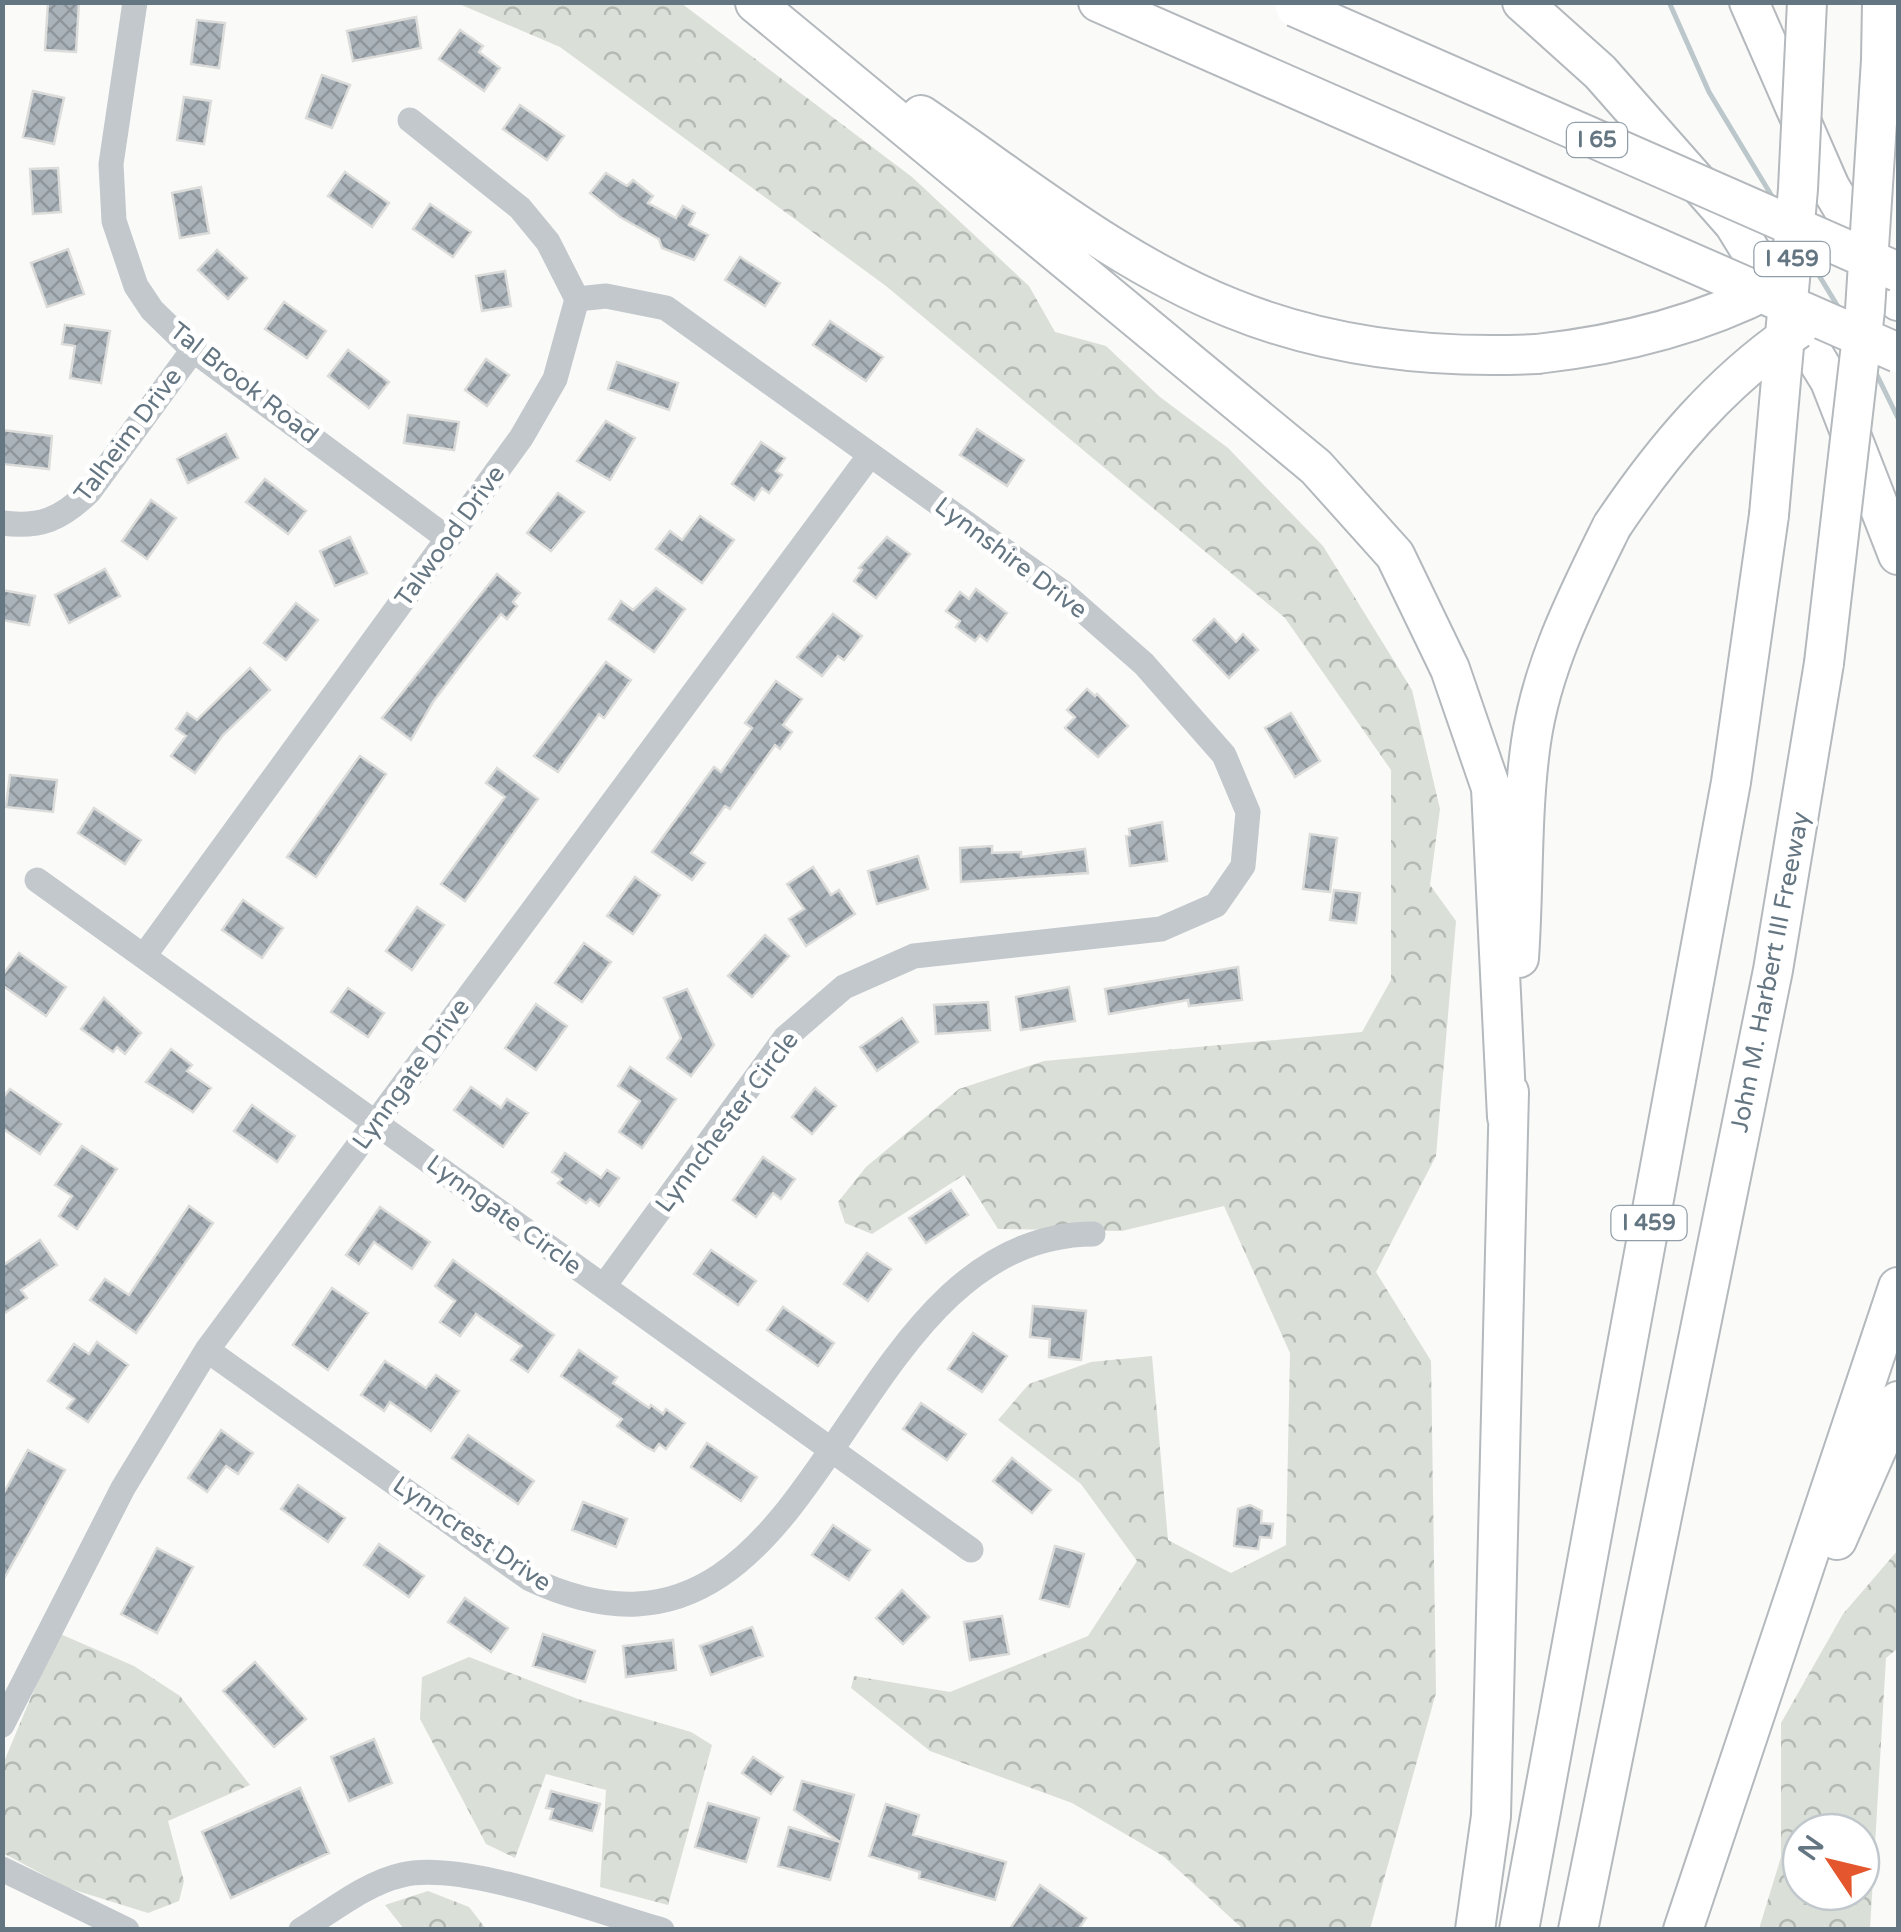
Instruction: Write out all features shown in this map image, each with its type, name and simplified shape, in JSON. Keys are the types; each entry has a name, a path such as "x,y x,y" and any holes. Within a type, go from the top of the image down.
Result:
{"highway":[{"path":"1098,2 1898,354"},
{"path":"1522,2 1600,72 1734,224 1830,381 1898,554"},
{"path":"1750,2 1830,187 1898,302"},
{"name":"I 459","path":"1518,1930 1730,782 1768,515 1798,189 1806,2"},
{"name":"John M. Harbert III Freeway","path":"1578,1930 1774,970 1824,663 1866,310 1882,2"},
{"path":"755,3 1124,251 1228,308 1332,340 1387,350 1457,356 1537,354 1630,340 1710,315 1815,266 1898,206"},
{"path":"755,3 1316,466 1394,554 1450,670 1491,788 1507,1118"},
{"name":"I 65","path":"1289,5 1898,270"},
{"path":"1475,1930 1491,1816 1507,1118 1531,742 1547,674 1568,614 1612,526 1676,439 1721,390 1796,330 1898,270"},
{"path":"1683,1930 1898,1287"},
{"path":"1750,1734 1898,1401"}],"street":[{"name":"Tal Brook Road","path":"134,2 111,164 114,222 136,286 152,310 193,350 448,538"},
{"path":"410,120 520,208 548,242 577,298"},
{"name":"Lynnshire Drive","path":"577,298 606,296 666,308 1062,592 1144,664 1224,755 1248,812 1243,866 1216,905 1161,929"},
{"name":"Talwood Drive","path":"144,956 521,438 555,379 577,298"},
{"name":"Talheim Drive","path":"2,523 28,526 52,522 70,510 89,492 193,350"},
{"name":"Lynngate Drive","path":"2,1725 9,1692 123,1488 207,1350 870,455"},
{"name":"Lynngate Circle","path":"36,880 971,1550"},
{"name":"Lynnchester Circle","path":"604,1286 785,1038 844,987 914,956 1161,929"},
{"name":"Lynncrest Drive","path":"207,1350 530,1579 557,1591 601,1602 656,1601 710,1583 775,1531 937,1304 970,1275 1006,1253 1042,1241 1093,1234"},
{"path":"2,1869 127,1930"},
{"path":"301,1930 370,1888 419,1871 460,1875 662,1930"}],"green space":[{"path":"457,3 681,3 912,177 1029,286 1055,332 1106,346 1160,397 1228,448 1323,546 1412,690 1440,809 1430,885 1456,921 1436,1156 1376,1272 1431,1361 1436,1693 1370,1929 1243,1929 1163,1856 1072,1803 930,1751 851,1688 854,1676 950,1692 1088,1636 1137,1561 1081,1484 998,1420 1029,1384 1091,1362 1152,1356 1168,1540 1231,1573 1286,1545 1290,1353 1224,1206 1122,1231 998,1229 964,1175 872,1234 845,1223 838,1202 866,1167 959,1089 1044,1061 1362,1032 1391,980 1391,770 1285,618 886,286 560,47"},
{"path":"1898,1550 1898,1648 1886,1658 1877,1812 1781,1812 1781,1723 1843,1614"},
{"path":"58,1633 134,1666 180,1696 250,1785 168,1821 184,1881 179,1901 148,1913 68,1888 3,1853 3,1764"},
{"path":"469,1657 578,1699 691,1732 712,1745 668,1905 600,1887 606,1790 546,1774 515,1858 486,1844 420,1719 422,1677"},
{"path":"1781,1857 1781,1912 1871,1912 1870,1929 1759,1929"},
{"path":"428,1891 469,1907 486,1929 404,1929 385,1905"}],"building":[{"path":"48,2 79,2 76,52 45,50"},
{"path":"416,17 421,48 353,61 347,31"},
{"path":"197,20 225,23 219,68 191,64"},
{"path":"460,30 483,46 479,52 500,68 484,91 439,59"},
{"path":"322,75 350,85 332,128 306,118"},
{"path":"33,91 64,98 54,144 23,137"},
{"path":"184,97 211,101 204,144 177,140"},
{"path":"520,105 564,136 547,160 503,129"},
{"path":"58,168 61,212 33,214 30,169"},
{"path":"345,172 389,203 372,227 328,196"},
{"path":"606,173 627,186 633,180 653,196 648,203 676,218 683,206 695,213 689,225 708,235 694,260 662,248 659,239 620,217 590,193"},
{"path":"201,187 209,233 180,238 172,193"},
{"path":"430,204 471,232 453,257 413,229"},
{"path":"68,249 84,294 47,307 31,263"},
{"path":"217,250 247,278 228,299 198,270"},
{"path":"740,257 780,283 765,306 725,280"},
{"path":"505,271 511,306 482,311 476,276"},
{"path":"284,302 326,331 307,358 265,329"},
{"path":"830,321 883,357 866,381 813,345"},
{"path":"65,325 110,331 101,383 70,378 75,346 62,344"},
{"path":"348,350 389,382 369,408 328,376"},
{"path":"486,359 509,375 487,406 465,390"},
{"path":"617,362 678,383 669,410 608,389"},
{"path":"408,415 459,422 454,450 404,443"},
{"path":"606,421 635,438 610,480 577,461"},
{"path":"977,429 1024,460 1007,486 960,455"},
{"path":"2,430 52,436 49,469 2,464"},
{"path":"226,434 238,458 188,483 177,459"},
{"path":"761,442 785,458 776,471 782,475 769,493 762,488 754,500 732,484"},
{"path":"265,479 306,511 288,534 246,502"},
{"path":"558,493 584,512 551,551 527,533"},
{"path":"151,500 176,518 147,559 122,541"},
{"path":"700,516 734,540 702,583 656,549 670,531 682,540"},
{"path":"350,537 367,573 335,586 320,551"},
{"path":"887,537 910,554 876,598 854,581 862,570 859,568"},
{"path":"105,569 120,596 69,623 55,595"},
{"path":"497,574 520,593 513,602 517,606 507,619 501,614 478,642 433,702 411,740 382,718"},
{"path":"656,588 685,609 654,652 609,619 621,601 633,610"},
{"path":"976,589 1007,613 987,641 980,635 975,641 956,627 960,621 946,611 960,592 969,599"},
{"path":"2,590 35,596 29,625 2,620"},
{"path":"296,603 318,620 286,660 264,643"},
{"path":"833,614 862,636 844,660 838,656 822,676 797,657"},
{"path":"1214,619 1236,642 1243,634 1258,650 1229,678 1193,640"},
{"path":"606,662 631,680 604,718 599,714 558,772 534,756"},
{"path":"250,668 270,690 223,735 195,773 171,756 186,736 176,729 187,713 197,720"},
{"path":"776,681 802,699 783,725 792,732 780,749 775,745 730,809 725,806 691,853 705,863 692,880 652,852 714,767 721,772 752,728 745,723"},
{"path":"1087,689 1128,726 1098,757 1065,728 1075,717 1067,710"},
{"path":"1291,713 1320,761 1295,777 1265,728"},
{"path":"360,756 386,774 316,877 287,857"},
{"path":"497,768 538,799 465,901 441,884 505,797 486,783"},
{"path":"10,775 57,780 53,812 6,807"},
{"path":"94,808 141,840 125,864 78,833"},
{"path":"1162,822 1167,861 1130,866 1126,836 1130,835 1129,829"},
{"path":"1310,834 1337,838 1330,892 1303,889"},
{"path":"992,846 992,853 1021,852 1021,857 1085,849 1088,873 961,882 960,848"},
{"path":"918,856 928,889 877,904 868,871"},
{"path":"813,867 831,895 839,890 855,914 806,946 789,919 804,909 787,884"},
{"path":"635,877 660,895 633,934 607,916"},
{"path":"1334,890 1360,893 1356,923 1330,920"},
{"path":"243,900 283,928 262,958 222,930"},
{"path":"417,907 444,925 412,970 386,951"},
{"path":"765,935 789,956 752,997 728,976"},
{"path":"584,943 611,962 582,1002 555,983"},
{"path":"19,953 66,987 46,1016 2,985 2,976"},
{"path":"1238,967 1242,1000 1189,1006 1188,1000 1109,1014 1105,989"},
{"path":"1069,987 1075,1021 1021,1030 1016,997"},
{"path":"348,988 384,1013 368,1037 331,1012"},
{"path":"687,989 714,1045 691,1076 667,1058 681,1038 664,998"},
{"path":"104,998 141,1033 125,1054 117,1047 113,1052 81,1029"},
{"path":"988,1002 990,1030 936,1034 934,1005"},
{"path":"536,1004 567,1026 536,1070 505,1048"},
{"path":"902,1018 918,1042 877,1071 860,1047"},
{"path":"171,1049 192,1065 187,1071 211,1088 193,1112 146,1082"},
{"path":"630,1067 676,1099 642,1148 619,1132 640,1101 618,1086"},
{"path":"471,1087 501,1108 507,1099 528,1113 503,1147 454,1110"},
{"path":"815,1088 836,1106 812,1134 792,1117"},
{"path":"10,1089 61,1124 40,1154 2,1128 2,1099"},
{"path":"252,1105 295,1136 277,1162 234,1131"},
{"path":"82,1146 117,1169 77,1229 59,1216 72,1196 55,1185"},
{"path":"565,1153 601,1178 607,1170 619,1178 599,1206 590,1199 586,1203 558,1183 562,1179 552,1172"},
{"path":"763,1157 795,1179 781,1199 773,1193 756,1217 733,1200"},
{"path":"951,1190 968,1215 926,1243 909,1218"},
{"path":"189,1206 213,1223 136,1333 90,1300 105,1279 129,1295"},
{"path":"380,1207 430,1242 412,1269 374,1242 359,1264 346,1255"},
{"path":"40,1240 57,1265 21,1290 27,1298 2,1315 2,1266"},
{"path":"711,1250 756,1281 738,1305 694,1274"},
{"path":"867,1253 891,1269 868,1301 844,1284"},
{"path":"453,1260 554,1335 528,1372 511,1360 522,1346 476,1314 460,1336 440,1322 455,1301 435,1286"},
{"path":"332,1288 368,1313 328,1370 293,1345"},
{"path":"1033,1306 1086,1311 1081,1360 1049,1357 1050,1339 1030,1337"},
{"path":"783,1307 834,1343 818,1366 767,1330"},
{"path":"973,1333 1007,1356 982,1392 948,1369"},
{"path":"97,1342 128,1365 88,1422 67,1408 74,1399 48,1381 74,1344 89,1354"},
{"path":"579,1350 617,1377 613,1383 649,1408 651,1405 663,1414 666,1409 685,1423 666,1449 659,1444 654,1451 645,1446 617,1426 622,1419 561,1376"},
{"path":"385,1361 426,1388 436,1375 459,1391 431,1431 390,1402 384,1411 361,1395"},
{"path":"921,1403 966,1434 947,1460 903,1429"},
{"path":"221,1430 253,1453 238,1474 226,1466 207,1492 188,1478"},
{"path":"468,1435 534,1481 518,1504 452,1458"},
{"path":"707,1443 757,1477 741,1501 691,1467"},
{"path":"28,1450 65,1470 2,1582 2,1496"},
{"path":"1012,1458 1051,1490 1032,1513 993,1481"},
{"path":"298,1485 345,1518 328,1542 281,1509"},
{"path":"583,1502 627,1519 616,1547 572,1530"},
{"path":"1250,1505 1262,1511 1261,1523 1273,1524 1271,1538 1260,1537 1258,1549 1234,1546 1238,1509"},
{"path":"833,1525 870,1550 849,1580 812,1555"},
{"path":"379,1544 424,1576 409,1597 364,1565"},
{"path":"1055,1546 1084,1554 1069,1607 1040,1599"},
{"path":"157,1548 193,1567 157,1633 121,1614"},
{"path":"902,1590 929,1617 903,1644 876,1618"},
{"path":"465,1598 508,1628 491,1652 448,1622"},
{"path":"1002,1616 1009,1654 970,1660 964,1622"},
{"path":"752,1627 763,1656 711,1675 700,1646"},
{"path":"543,1634 595,1651 585,1682 533,1666"},
{"path":"673,1640 676,1670 626,1677 623,1646"},
{"path":"255,1662 306,1719 274,1747 223,1691"},
{"path":"374,1739 392,1783 349,1801 331,1757"},
{"path":"753,1757 783,1777 771,1794 742,1773"},
{"path":"802,1781 854,1795 830,1880 778,1866 789,1827 840,1842 794,1810"},
{"path":"300,1788 329,1853 231,1898 202,1832"},
{"path":"551,1791 600,1804 592,1831 550,1819 553,1809 546,1808"},
{"path":"708,1803 759,1818 746,1862 695,1847"},
{"path":"886,1804 919,1815 913,1835 1006,1862 995,1900 919,1878 920,1872 869,1856"},
{"path":"1040,1885 1086,1918 1078,1930 1009,1930"}],"waterway":[{"path":"1669,2 1709,92 1773,198"},
{"path":"1809,259 1840,310"},
{"path":"1873,367 1898,418"}]}
